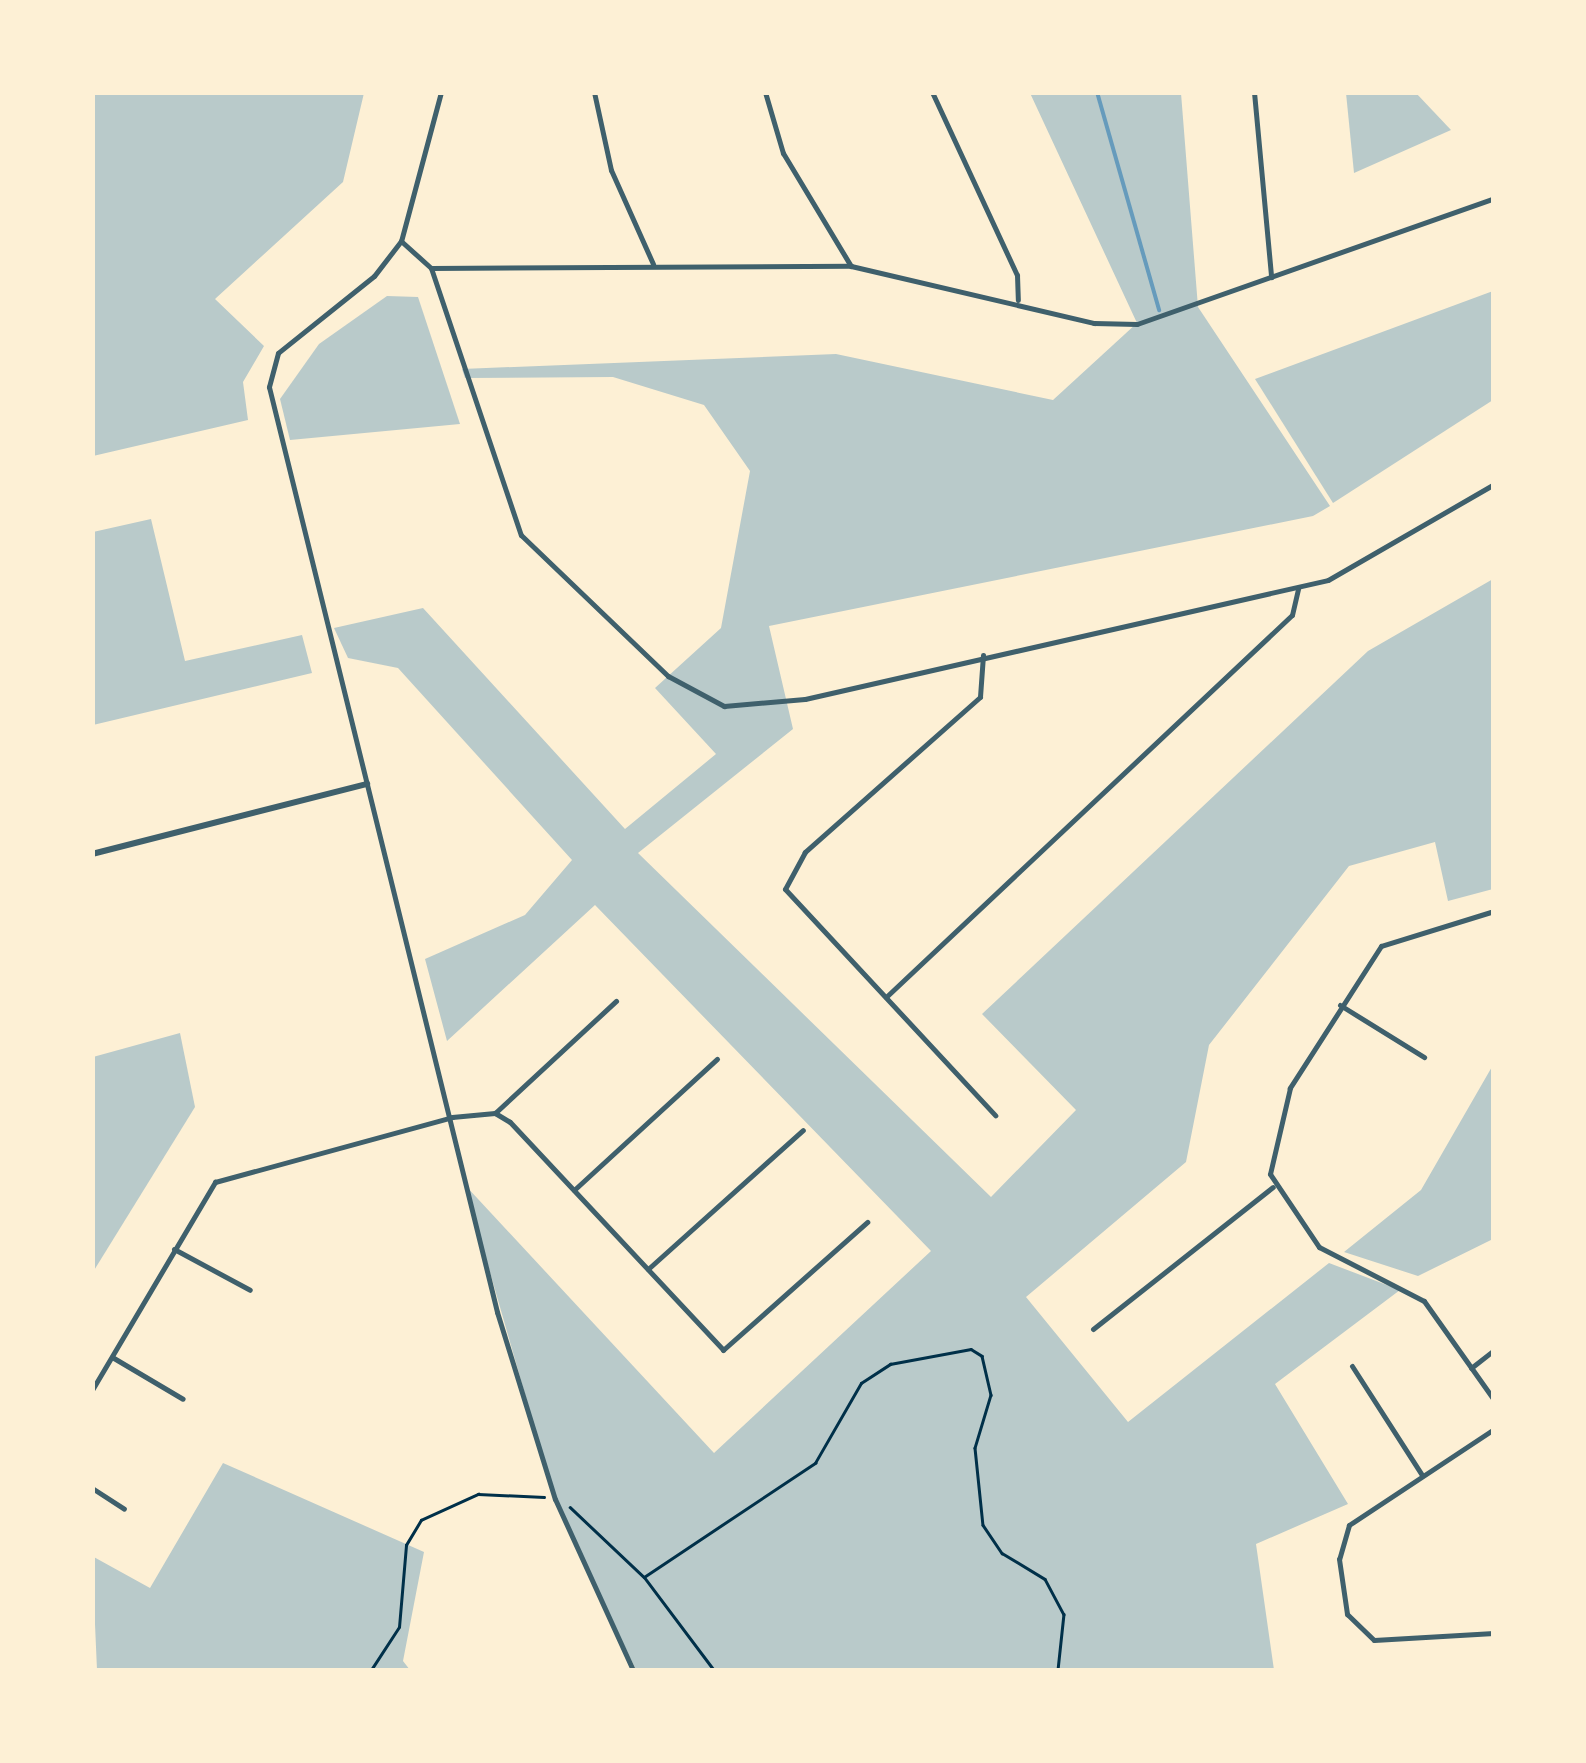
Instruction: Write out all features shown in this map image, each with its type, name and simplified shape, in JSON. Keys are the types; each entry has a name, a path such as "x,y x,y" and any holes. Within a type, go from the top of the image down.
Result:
{"street":[{"path":"442,92 401,242 374,276 278,354 269,386 452,1117 496,1312 556,1499 633,1670"},
{"path":"594,92 611,170 653,264"},
{"path":"765,92 782,153 851,266"},
{"path":"932,92 1017,276 1018,300"},
{"path":"1254,92 1271,277"},
{"path":"432,268 851,266 1018,300 1094,323 1137,324 1494,198"},
{"path":"401,242 432,268 521,535 668,676 724,706 755,704 1298,588 1364,564 1494,484"},
{"path":"886,997 1292,615 1298,588"},
{"path":"983,656 980,697 806,852 786,889 995,1114"},
{"path":"92,854 367,784"},
{"path":"1093,1329 1273,1187 1290,1088 1340,1004 1392,936 1494,911"},
{"path":"92,1390 215,1182 452,1117 496,1112 616,1001"},
{"path":"1340,1004 1424,1057"},
{"path":"574,1190 718,1059"},
{"path":"496,1112 723,1350 867,1222"},
{"path":"648,1269 803,1130"},
{"path":"1273,1187 1338,1262 1424,1302 1494,1400"},
{"path":"174,1249 250,1290"},
{"path":"1471,1368 1494,1350"},
{"path":"112,1356 183,1399"},
{"path":"1352,1366 1422,1476"},
{"path":"1494,1429 1422,1476 1340,1541 1347,1614 1374,1640 1494,1633"},
{"path":"92,1488 124,1508"}],"path":[{"path":"644,1577 815,1464 861,1383 890,1364 971,1349 982,1356 991,1395 975,1448 983,1525 1002,1552 1044,1579 1064,1614 1058,1670"},
{"path":"371,1670 400,1626 406,1545 421,1520 478,1494 556,1499 644,1577 714,1670"}],"shaded area":[{"path":"92,93 364,93 343,182 215,299 264,346 243,382 248,420 93,456"},
{"path":"1030,93 1181,93 1198,307 1330,506 1313,516 769,626 793,729 638,853 991,1197 1076,1110 982,1014 1368,651 1493,579 1493,889 1448,901 1435,842 1349,866 1209,1045 1186,1162 1026,1297 1128,1422 1329,1263 1400,1290 1275,1384 1348,1504 1256,1544 1274,1670 636,1670 555,1499 465,1185 714,1453 931,1251 595,905 447,1041 425,959 525,915 572,860 398,668 348,658 334,628 423,608 625,829 716,754 655,688 721,628 750,471 704,405 613,377 465,378 462,369 836,354 1053,400 1137,323"},
{"path":"1346,93 1416,93 1451,130 1354,173"},
{"path":"1493,291 1493,400 1333,503 1255,379"},
{"path":"387,296 418,297 460,424 290,440 280,399 319,344"},
{"path":"151,519 185,661 302,635 312,673 93,725 93,532"},
{"path":"180,1033 195,1107 93,1272 93,1057"},
{"path":"1493,1065 1493,1239 1418,1276 1344,1252 1421,1190"},
{"path":"223,1463 424,1552 403,1661 410,1670 97,1670 92,1556 150,1588"}],"waterway":[{"path":"1097,92 1159,310"}]}
